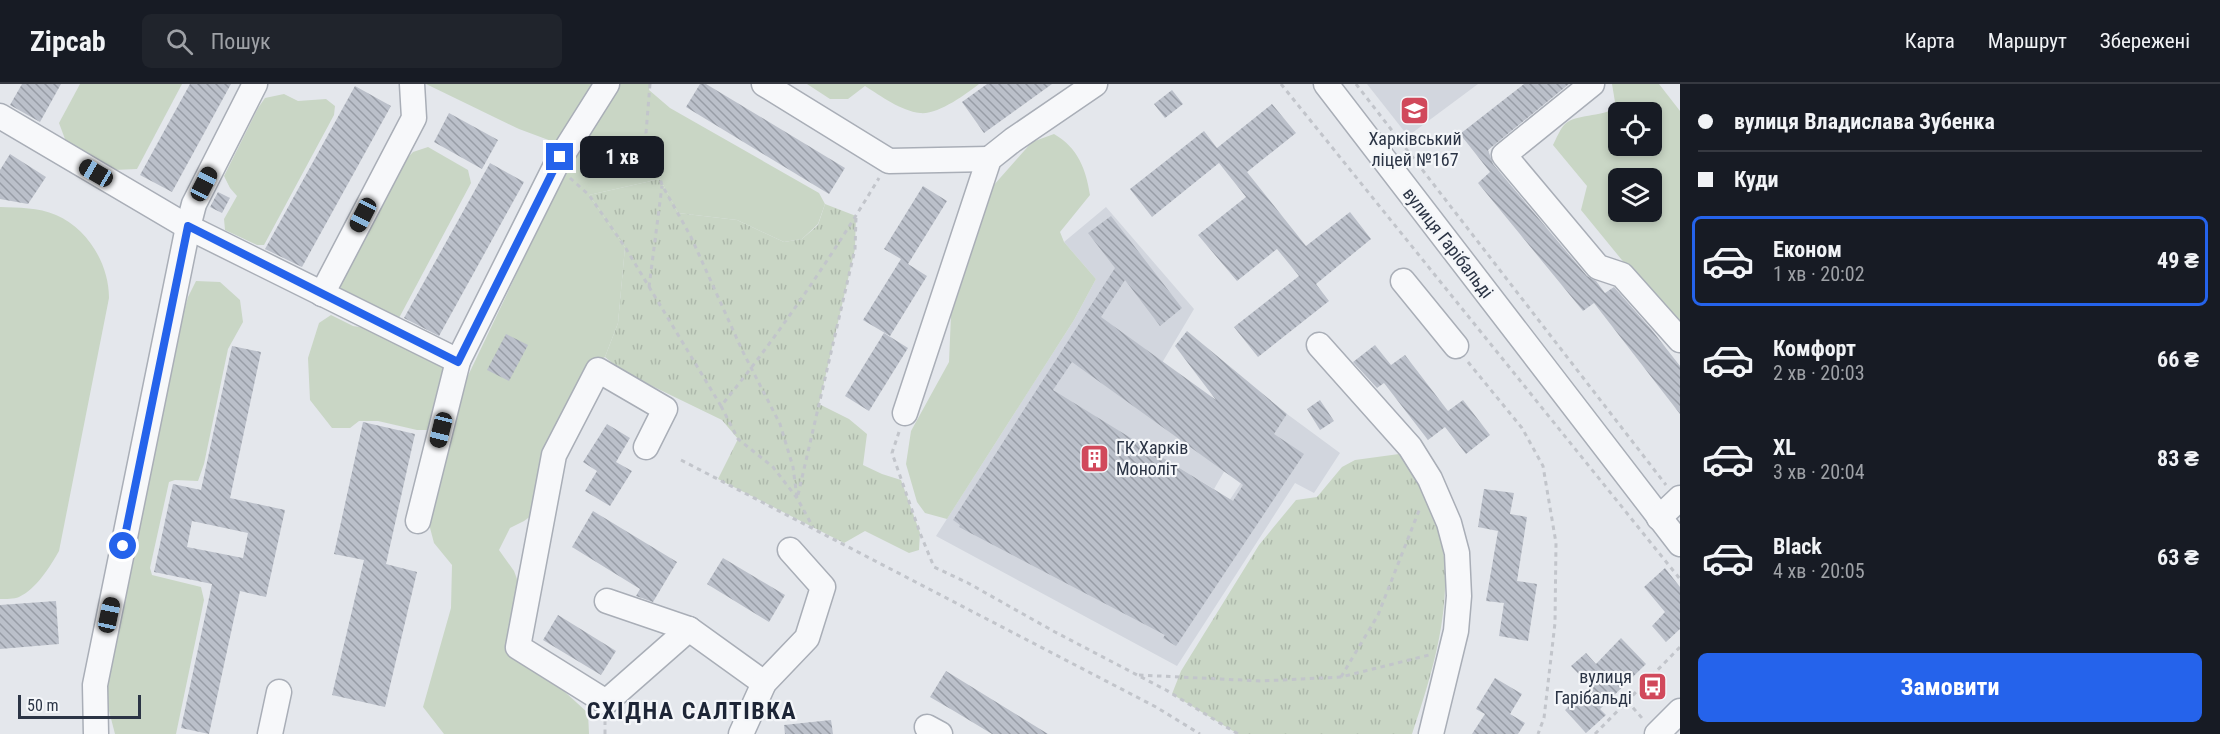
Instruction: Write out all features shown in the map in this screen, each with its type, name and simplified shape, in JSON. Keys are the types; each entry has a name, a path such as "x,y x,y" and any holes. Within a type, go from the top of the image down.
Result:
{"street":[{"path":"96,734 95,685 188,226 194,204 255,84"},
{"path":"322,294 414,118 412,84"},
{"path":"418,520 458,362 556,165 608,84"},
{"path":"764,84 890,161 989,159"},
{"path":"905,413 989,159 1095,84"},
{"name":"вулиця Гарібальді","path":"1326,84 1680,544"},
{"path":"1592,84 1504,156 1598,267 1622,275 1680,340"},
{"path":"0,116 188,226 458,362"},
{"path":"1403,281 1456,346"},
{"path":"1319,345 1410,447 1430,479 1449,523 1457,554 1459,596 1456,631 1431,734"},
{"path":"646,447 665,409 598,370 554,455 518,647 606,702 689,630"},
{"path":"1659,518 1679,499"},
{"path":"741,734 764,683 807,638 823,587 790,550"},
{"path":"607,601 689,630 764,683"},
{"path":"270,734 279,692"},
{"path":"1650,726 1680,711"}],"path":[{"path":"650,84 646,134 662,184 691,237 780,424 793,467 797,498"},
{"path":"1281,84 1680,579"},
{"path":"1356,84 1679,499"},
{"path":"721,406 752,369 856,216 890,161"},
{"path":"556,165 589,195 649,287 721,406 738,439 773,467 797,498 813,528"},
{"path":"649,287 662,184"},
{"path":"797,498 855,249 856,216"},
{"path":"1456,346 1522,428 1543,466 1556,543 1556,623 1544,718 1538,734"},
{"path":"905,413 892,453 934,567 1166,690 1238,734"},
{"path":"681,460 1146,701 1200,734"},
{"path":"1341,677 1378,615 1430,479"},
{"path":"1595,734 1680,647"},
{"path":"1137,675 1261,681 1341,677 1452,650"},
{"path":"1627,701 1650,726"}],"shaded area":[{"name":"Харківський ліцей №167","path":"1367,84 1478,84 1408,136"},
{"path":"1106,207 1194,309 1156,373 1246,434 1214,489 1063,397 1181,573 1287,414 1340,453 1314,493 1295,483 1177,666 936,536 1074,320 1096,279 1064,242"}],"green space":[{"path":"80,84 182,84 137,169 114,170 68,147 59,123"},
{"path":"426,84 601,84 562,145 519,129"},
{"path":"614,84 650,84 649,90 670,108 819,193 825,204 818,224 802,239 784,242 737,220 678,213 660,179 589,195 625,247 618,323 605,357 587,370 535,513 510,528 499,550 514,571 520,587 510,648 553,681 588,713 589,734 444,734 423,707 451,608 452,565 434,543 429,524 465,382 548,208 574,160 580,136"},
{"path":"807,84 979,84 935,111 920,113 898,106 865,86 848,99 830,99"},
{"path":"1612,84 1659,84 1680,111 1680,331 1581,210 1587,186 1553,145 1565,124 1582,117 1608,112 1608,156 1662,156 1662,102 1615,102"},
{"path":"284,94 298,101 326,99 335,106 334,115 264,245 257,245 225,230 224,219 237,196 224,176 265,98"},
{"path":"1054,134 1069,146 1080,160 1090,195 1060,232 1064,242 1096,279 1074,320 947,519 925,513 917,502 906,464 911,431 949,362 951,315 993,186 1032,142"},
{"path":"428,147 468,170 471,183 399,318 388,320 343,299 340,283 399,167 413,152"},
{"path":"660,179 678,213 737,220 784,242 802,239 818,225 825,204 856,216 855,249 819,404 849,419 867,434 863,465 901,480 920,533 919,550 909,553 865,531 844,543 718,479 738,439 722,420 620,369 605,357 618,323 625,247 589,195"},
{"path":"0,207 28,208 49,212 78,229 87,238 101,260 109,298 59,551 37,583 19,597 12,599 0,599"},
{"path":"196,281 220,282 240,300 243,322 228,349 204,464 198,481 169,482 150,568 152,575 201,587 204,600 176,734 115,734 107,703 108,674 175,342 188,297"},
{"path":"331,315 353,326 378,330 452,367 430,430 417,430 378,421 359,421 350,428 332,428 310,400 308,358 319,323"},
{"path":"1399,454 1421,485 1431,505 1440,533 1444,562 1445,591 1437,649 1412,734 1238,734 1172,694 1181,671 1259,545 1296,500 1317,497 1342,467 1355,460"}],"building":[{"path":"22,84 61,84 40,122 10,105"},
{"path":"190,84 231,84 172,192 140,175"},
{"path":"700,84 706,84 845,168 829,194 686,107"},
{"path":"987,84 1052,84 984,133 962,102"},
{"path":"1524,84 1569,84 1488,150 1493,164 1587,276 1596,281 1605,293 1614,287 1680,366 1680,414 1594,303 1583,311 1478,183 1490,172 1460,134"},
{"path":"355,86 391,106 302,267 265,249"},
{"path":"1172,90 1183,104 1165,118 1154,104"},
{"path":"1272,104 1296,133 1247,172 1306,246 1350,212 1371,239 1316,284 1329,301 1258,357 1234,327 1299,276 1277,249 1237,281 1198,235 1246,197 1219,163 1152,217 1130,189 1204,131 1217,148"},
{"path":"449,113 498,140 482,169 434,142"},
{"path":"10,154 46,177 28,204 0,199 0,170"},
{"path":"490,163 524,182 439,336 404,318"},
{"path":"923,186 947,201 908,264 927,276 890,336 863,320 901,259 884,249"},
{"path":"218,192 230,198 222,213 210,207"},
{"path":"1111,216 1182,308 1160,326 1125,280 1101,317 1216,400 1175,346 1187,331 1287,414 1274,434 1304,454 1176,646 1163,638 1165,635 959,527 960,525 953,520 1115,268 1088,233","holes":["1072,362 1243,485 1233,501 1053,390"]},
{"path":"884,333 908,348 869,411 845,396"},
{"path":"506,334 528,345 509,381 487,370"},
{"path":"1375,345 1391,365 1405,355 1448,411 1463,400 1490,435 1466,454 1445,427 1428,440 1384,383 1377,388 1353,362"},
{"path":"232,346 261,352 230,498 285,510 266,597 240,591 209,734 181,728 212,584 154,572 173,484 201,490","holes":["192,521 248,533 243,558 187,547"]},
{"path":"1320,400 1334,421 1320,430 1307,409"},
{"path":"363,422 415,434 386,564 417,572 385,707 332,695 364,560 334,554"},
{"path":"607,424 630,438 616,462 632,471 610,506 585,491 597,471 583,462"},
{"path":"1484,489 1514,493 1510,514 1527,517 1517,581 1537,584 1528,641 1499,636 1504,603 1486,601 1498,531 1478,527"},
{"path":"593,511 677,562 653,602 636,596 640,589 572,547"},
{"path":"723,558 785,595 769,622 707,584"},
{"path":"1665,568 1680,587 1680,629 1666,642 1652,626 1665,612 1644,587"},
{"path":"56,601 59,644 0,649 0,605"},
{"path":"558,615 616,651 601,675 543,640"},
{"path":"1621,638 1646,664 1600,709 1606,715 1586,733 1565,710 1590,686 1571,666 1586,653 1596,664"},
{"path":"946,671 1048,734 992,734 930,697"},
{"path":"1495,678 1522,694 1510,714 1525,723 1518,734 1472,734 1485,714 1476,709"},
{"path":"831,720 833,734 785,734 784,725"}],"place":[{"name":"Харківський ліцей №167","path":"1415,110"},
{"name":"ГК Харків Моноліт","path":"1095,458"},
{"name":"вулиця Гарібальді","path":"1653,687"}],"district":[{"name":"СХІДНА САЛТІВКА","path":"692,711"}],"route":[{"path":"123,546 188,226 458,362 560,157"}]}
